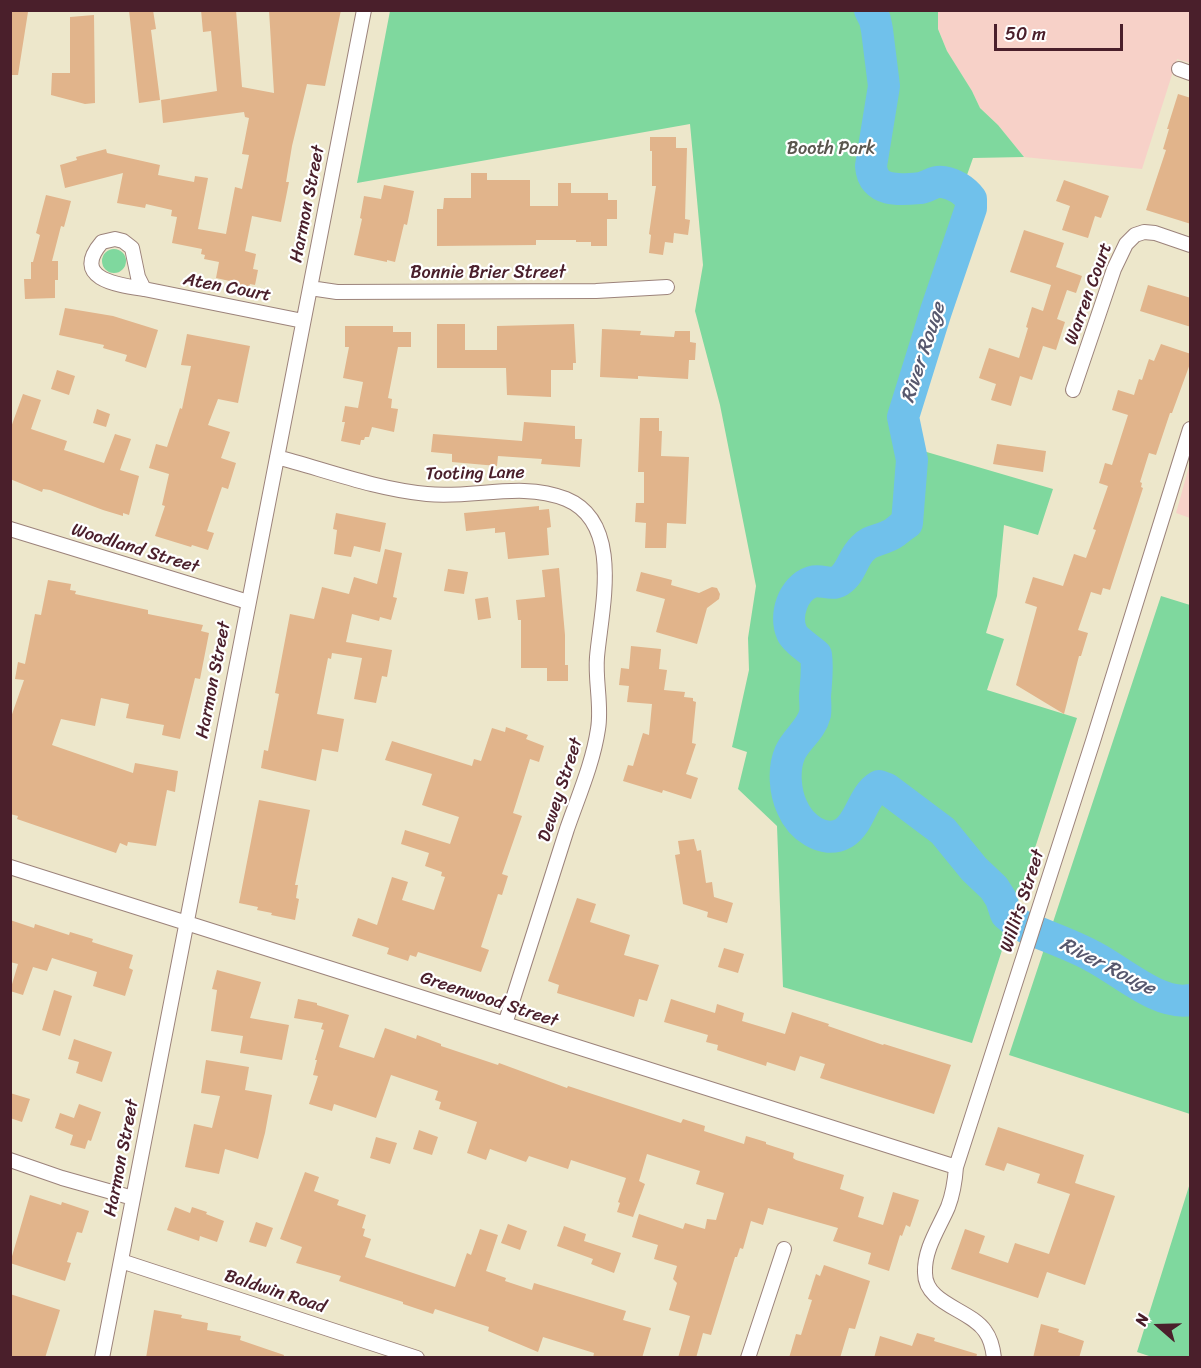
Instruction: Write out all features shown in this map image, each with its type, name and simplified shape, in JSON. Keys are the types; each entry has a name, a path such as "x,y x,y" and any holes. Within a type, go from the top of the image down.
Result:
{"street":[{"name":"Harmon Street","path":"102,1358 364,10"},
{"name":"Warren Court","path":"1073,390 1114,269 1126,244 1135,235 1144,232 1191,244"},
{"name":"Bonnie Brier Street","path":"310,288 337,292 596,291 667,287"},
{"name":"Aten Court","path":"144,289 303,321"},
{"name":"Willits Street","path":"994,1358 992,1345 985,1331 975,1320 933,1293 927,1285 924,1272 934,1234 953,1191 956,1167 1042,904 1191,429"},
{"name":"Tooting Lane","path":"277,457 383,487 406,491 446,495 522,490 537,491 566,499 579,506 592,521 605,560"},
{"name":"Woodland Street","path":"10,529 248,602"},
{"name":"Dewey Street","path":"505,1024 599,727 597,666 604,602 605,560"},
{"name":"Greenwood Street","path":"10,867 956,1167"},
{"path":"10,1160 62,1178 133,1198"},
{"path":"748,1358 784,1249"},
{"name":"Baldwin Road","path":"121,1261 417,1358"}],"shaded area":[{"path":"938,10 1190,11 1190,63 1177,59 1142,169 1024,157 998,125 980,108 947,51 938,29"},
{"path":"1190,463 1190,518 1176,513"}],"green space":[{"name":"Booth Park","path":"390,11 938,11 938,29 947,51 980,108 998,125 1024,157 973,158 949,226 966,253 911,353 913,448 1053,489 1038,535 1004,525 997,596 986,633 1004,639 987,690 1077,718 972,1043 783,987 777,826 738,789 747,752 732,747 749,670 748,638 756,586 720,405 695,311 703,265 690,124 357,183"},
{"path":"114,249 119,250 125,256 125,266 119,272 114,273 109,272 103,266 102,261 103,256 109,250"},
{"path":"1161,596 1190,605 1190,1114 1009,1055"},
{"path":"1190,1183 1190,1357 1152,1357 1137,1352"}],"building":[{"path":"10,10 28,12 18,75 10,75"},
{"path":"129,10 153,10 156,29 151,30 160,100 139,103"},
{"path":"201,10 236,10 242,87 274,93 269,10 341,10 325,86 307,84 292,146 286,182 289,182 281,222 252,216 245,251 256,254 253,269 258,270 255,285 250,284 248,292 233,289 234,282 216,278 219,262 204,259 205,255 201,254 202,249 172,243 177,217 171,216 172,210 146,204 145,208 117,203 123,173 65,188 60,165 77,160 76,157 106,149 107,153 160,165 158,175 194,182 195,176 208,178 198,229 226,234 235,187 242,189 249,155 242,154 249,118 245,117 244,112 163,123 161,100 217,91 211,31 203,32"},
{"path":"94,15 95,103 85,104 51,95 52,73 70,73 70,17"},
{"path":"1178,94 1191,98 1191,224 1146,210 1166,150 1163,149 1169,129 1167,129"},
{"path":"650,137 676,137 676,148 687,148 685,219 690,220 688,235 674,233 673,243 665,242 663,255 649,253 651,235 649,234 656,186 652,186"},
{"path":"471,173 487,173 487,180 530,180 530,206 558,206 558,183 571,183 571,193 608,193 608,200 617,200 617,219 607,219 607,246 591,246 591,242 576,242 576,240 536,240 536,245 437,246 437,209 443,209 444,198 471,198"},
{"path":"1064,180 1109,196 1101,218 1095,216 1088,238 1062,230 1070,206 1056,201"},
{"path":"384,185 414,191 407,225 404,224 395,262 354,255 362,219 360,218 364,196 381,199"},
{"path":"46,195 71,201 64,227 61,226 52,261 58,261 55,298 25,299 24,279 31,279 31,262 33,262 40,235 36,233"},
{"path":"1024,230 1064,243 1056,267 1082,276 1076,293 1067,290 1057,319 1065,322 1056,350 1043,346 1032,380 1020,376 1011,406 991,400 996,384 979,378 989,348 1019,358 1032,307 1043,311 1051,285 1010,272"},
{"path":"1148,285 1191,298 1191,327 1140,311"},
{"path":"65,308 113,316 158,330 146,368 125,361 127,355 103,348 104,345 59,335"},
{"path":"437,324 465,324 465,350 497,350 497,326 574,324 576,363 573,363 573,370 551,370 551,397 507,395 506,368 437,368"},
{"path":"345,326 393,326 393,332 411,332 411,347 398,347 388,398 392,399 391,408 398,409 394,432 372,427 369,437 361,440 360,445 341,441 345,422 342,422 345,406 358,408 363,382 343,378 349,347 345,347"},
{"path":"602,329 641,331 640,335 674,337 675,331 690,331 690,342 696,343 695,360 689,360 688,379 638,376 638,379 600,377"},
{"path":"187,334 250,346 238,403 218,399 208,425 230,432 221,458 236,463 228,489 222,487 207,531 214,533 208,550 155,536 165,506 162,505 169,474 149,468 156,444 167,447 180,408 182,409 191,366 181,365"},
{"path":"1161,344 1191,354 1191,361 1156,455 1149,453 1140,482 1143,488 1110,590 1103,588 1101,595 1091,592 1078,630 1088,633 1081,656 1079,656 1064,714 1016,685 1037,607 1025,603 1033,577 1063,586 1074,554 1086,558 1108,486 1099,483 1105,463 1112,465 1128,415 1112,410 1118,390 1134,395 1149,359 1154,361"},
{"path":"57,370 75,376 69,395 51,389"},
{"path":"23,394 41,400 31,429 67,441 64,450 104,463 115,434 131,439 120,470 139,476 129,515 123,513 123,516 103,510 50,490 43,489 42,492 10,479 10,430"},
{"path":"97,409 110,414 106,427 93,423"},
{"path":"640,418 659,418 659,431 662,431 661,456 689,457 686,524 667,523 666,548 645,548 646,523 635,522 636,503 644,503 644,472 638,472"},
{"path":"524,422 575,426 575,439 582,439 580,467 541,464 542,459 498,456 497,466 452,462 452,454 431,452 433,434 522,441"},
{"path":"997,444 1046,451 1043,472 993,464"},
{"path":"539,506 539,510 549,509 551,527 547,528 549,555 508,559 505,532 495,533 495,528 466,531 464,513"},
{"path":"336,513 386,523 380,552 354,546 351,557 334,554 337,530 333,529"},
{"path":"385,549 402,553 393,597 397,598 391,620 380,617 379,621 352,614 346,642 392,650 387,677 382,676 376,703 354,699 362,658 332,653 331,659 328,658 317,714 344,719 338,752 322,749 316,781 261,768 264,750 268,751 279,694 275,693 290,614 314,619 322,587 349,594 354,577 377,584"},
{"path":"559,568 568,681 547,681 547,668 521,668 521,620 518,620 516,600 545,597 542,570"},
{"path":"448,569 468,572 464,594 444,591"},
{"path":"641,572 672,580 671,585 699,593 712,587 717,588 720,594 719,599 707,608 697,644 656,632 665,599 636,591"},
{"path":"48,580 71,584 70,590 76,591 75,594 148,610 148,614 203,625 201,631 209,633 200,679 195,678 180,739 162,735 164,725 126,718 129,704 101,698 95,726 61,719 52,745 133,773 135,763 178,771 175,792 167,790 156,846 128,842 127,846 120,843 116,853 17,819 18,816 10,814 10,720 24,680 15,679 18,662 25,664 35,614 41,615"},
{"path":"488,597 491,618 478,620 475,599"},
{"path":"631,646 661,649 659,669 667,670 664,690 685,692 684,697 693,698 696,702 692,743 696,744 686,774 698,778 691,799 623,781 628,765 633,766 643,733 649,735 652,704 627,702 629,686 619,685 621,668 629,669"},
{"path":"506,727 528,735 526,739 544,746 539,762 530,759 513,813 522,816 502,874 508,876 502,895 498,894 481,947 489,950 481,972 418,952 416,957 410,955 408,961 387,954 389,948 352,936 358,918 377,925 392,877 408,882 402,900 434,910 445,877 441,876 442,872 425,866 429,853 401,844 405,830 450,844 459,817 422,805 432,774 385,760 392,741 472,766 474,759 481,761 492,728 505,732"},
{"path":"259,800 310,810 295,885 298,885 296,898 299,899 295,920 271,915 272,913 257,910 258,907 239,903"},
{"path":"694,839 697,851 701,850 706,883 712,882 714,897 733,903 727,923 707,917 708,912 683,904 675,855 680,854 678,841"},
{"path":"577,898 596,904 590,922 630,935 624,955 659,965 647,1001 639,999 634,1017 557,993 559,985 548,981"},
{"path":"10,920 34,928 35,924 69,935 70,932 93,939 92,942 133,955 129,968 133,970 125,996 93,986 97,972 52,958 47,971 33,967 23,995 10,991 18,964 10,962"},
{"path":"724,948 744,954 738,973 718,967"},
{"path":"217,970 261,982 250,1018 289,1025 282,1060 240,1053 243,1036 211,1031 217,990 212,989"},
{"path":"54,990 72,996 60,1036 42,1030"},
{"path":"298,999 317,1003 317,1005 349,1015 339,1047 374,1058 385,1028 416,1039 417,1035 441,1044 441,1046 498,1065 499,1063 567,1088 568,1086 681,1123 683,1119 705,1126 704,1131 744,1144 746,1136 766,1142 766,1144 794,1153 793,1158 796,1160 844,1175 840,1189 864,1197 858,1217 883,1225 893,1192 919,1200 910,1227 906,1225 902,1236 900,1235 889,1271 868,1264 871,1253 833,1241 838,1228 768,1208 763,1225 751,1221 743,1249 740,1248 735,1257 711,1335 703,1333 696,1358 678,1358 690,1316 669,1310 677,1283 673,1279 677,1266 654,1259 658,1245 632,1237 639,1214 683,1229 685,1223 705,1229 707,1219 716,1220 724,1193 696,1184 700,1171 647,1154 639,1181 645,1184 633,1217 617,1212 626,1178 571,1160 568,1169 529,1156 526,1162 490,1149 486,1160 467,1153 477,1122 439,1109 441,1102 435,1100 438,1091 391,1075 376,1118 334,1104 332,1111 309,1104 318,1076 313,1075 324,1030 321,1029 323,1023 294,1018"},
{"path":"671,999 715,1013 717,1004 744,1013 742,1021 785,1034 792,1012 883,1045 951,1065 934,1114 820,1078 825,1064 800,1056 795,1071 767,1062 766,1066 717,1050 718,1045 706,1042 708,1035 664,1022"},
{"path":"74,1039 112,1052 102,1082 76,1073 79,1062 68,1059"},
{"path":"206,1060 249,1067 245,1090 272,1095 258,1159 225,1149 219,1174 185,1167 194,1124 212,1128 220,1096 201,1093"},
{"path":"10,1093 30,1099 22,1122 10,1118"},
{"path":"79,1104 101,1112 91,1141 88,1140 85,1149 70,1145 73,1135 55,1128 60,1113 74,1118"},
{"path":"998,1127 1084,1155 1075,1183 1115,1196 1085,1285 1047,1272 1038,1298 951,1269 965,1229 985,1236 979,1253 1008,1263 1015,1243 1049,1254 1070,1194 1037,1183 1040,1174 1007,1163 1004,1171 985,1165"},
{"path":"419,1130 438,1137 432,1155 413,1149"},
{"path":"376,1137 397,1143 390,1164 370,1158"},
{"path":"305,1172 319,1177 314,1191 339,1200 337,1205 366,1215 362,1228 365,1229 363,1236 371,1239 365,1257 455,1287 467,1253 471,1255 480,1229 498,1235 486,1271 506,1278 505,1281 532,1290 534,1283 626,1311 623,1320 651,1328 642,1358 593,1358 594,1353 543,1337 538,1352 488,1331 489,1327 435,1309 433,1314 339,1281 341,1276 296,1263 302,1247 280,1239"},
{"path":"30,1195 89,1211 82,1233 77,1232 67,1262 71,1263 65,1281 10,1263"},
{"path":"175,1207 190,1213 192,1207 224,1221 217,1242 200,1236 199,1241 167,1230"},
{"path":"256,1222 273,1228 266,1247 249,1242"},
{"path":"508,1224 527,1231 520,1250 501,1243"},
{"path":"564,1226 586,1234 584,1241 621,1253 614,1273 591,1264 593,1259 557,1246"},
{"path":"824,1265 870,1281 855,1329 849,1328 840,1358 789,1358 796,1334 801,1335 812,1300 808,1299 816,1274 820,1276"},
{"path":"10,1294 60,1310 45,1358 10,1358"},
{"path":"154,1310 208,1323 207,1330 241,1336 240,1340 284,1355 283,1358 146,1358"},
{"path":"1041,1324 1059,1329 1058,1332 1084,1341 1079,1358 1033,1358"},
{"path":"917,1333 935,1338 934,1341 977,1354 976,1358 874,1358 880,1336 912,1346"}],"waterway":[{"name":"River Rouge","path":"870,10 877,30 884,86 871,166 873,175 882,185 896,189 920,188 940,182 951,184 971,199 971,208 903,417 912,460 907,523 891,535 866,545 856,556 847,574 839,581 833,583 819,581 805,585 792,603 789,619 792,633 816,655 817,670 815,714 790,753 786,766 786,788 792,807 806,827 828,837 844,833 850,828 873,790 879,786 887,789 943,831 974,869 994,888 1006,914 1017,923"},
{"name":"River Rouge","path":"1025,927 1086,953 1153,993 1166,998 1190,1000"}]}
